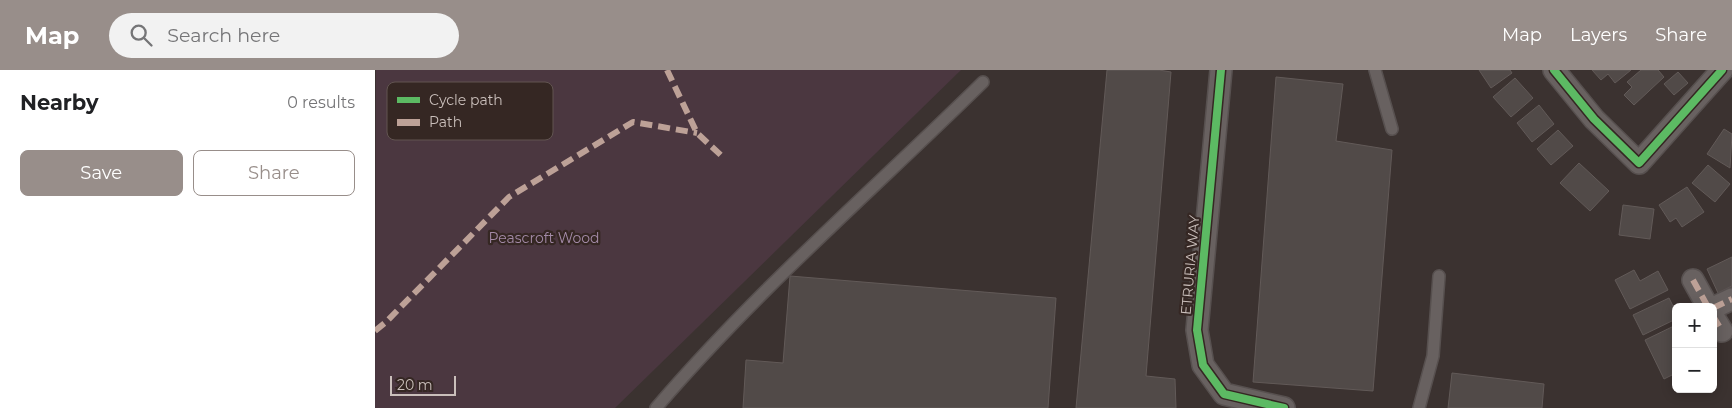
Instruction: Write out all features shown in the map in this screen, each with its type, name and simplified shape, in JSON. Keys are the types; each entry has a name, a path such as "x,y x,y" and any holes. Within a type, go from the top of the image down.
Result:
{"street":[{"name":"ETRURIA WAY","path":"1221,70 1197,330 1203,365 1224,394 1284,408"},
{"path":"1554,70 1594,119 1639,163 1723,70"},
{"path":"1693,280 1706,303"},
{"path":"1717,306 1732,299"}],"lane":[{"path":"1375,70 1392,129"},
{"path":"656,408 705,353 804,251 901,163 983,82"},
{"path":"1419,408 1433,356 1439,276"}],"green space":[{"name":"Peascroft Wood","path":"376,70 961,70 615,408 375,408"}],"building":[{"path":"1107,70 1159,70 1171,72 1146,376 1175,379 1176,408 1076,408"},
{"path":"1479,70 1510,70 1512,73 1491,88"},
{"path":"1592,70 1631,70 1615,83 1608,74 1601,80"},
{"path":"1641,70 1658,70 1664,77 1634,105 1624,95 1632,87 1627,82"},
{"path":"1678,72 1688,83 1674,95 1664,84"},
{"path":"1276,77 1343,84 1336,141 1392,150 1373,391 1253,382"},
{"path":"1515,78 1533,98 1511,117 1493,97"},
{"path":"1539,105 1554,124 1532,142 1517,123"},
{"path":"1724,129 1732,134 1730,168 1707,154"},
{"path":"1558,130 1573,146 1551,165 1537,149"},
{"path":"1579,163 1609,191 1590,211 1560,183"},
{"path":"1708,165 1730,184 1715,202 1692,183"},
{"path":"1687,187 1704,212 1682,227 1676,218 1670,222 1659,205"},
{"path":"1623,205 1654,209 1650,239 1619,235"},
{"path":"1732,257 1732,286 1718,293 1707,269"},
{"path":"1634,270 1640,281 1658,271 1668,290 1630,309 1615,280"},
{"path":"790,276 1056,298 1048,408 743,408 746,360 783,363"},
{"path":"1669,298 1672,304 1672,321 1643,335 1633,315"},
{"path":"1672,327 1672,375 1664,379 1645,340"},
{"path":"1452,373 1544,384 1542,408 1448,408"}],"marked path":[{"path":"667,70 697,133 725,159"},
{"path":"375,331 509,197 633,122 697,133"},
{"path":"1693,280 1706,303"},
{"path":"1717,306 1732,299"},
{"path":"1717,323 1722,331"}],"cycle path":[{"path":"1221,70 1197,330 1203,365 1224,394 1284,408"},
{"path":"1554,70 1594,119 1639,163 1722,70"}]}
